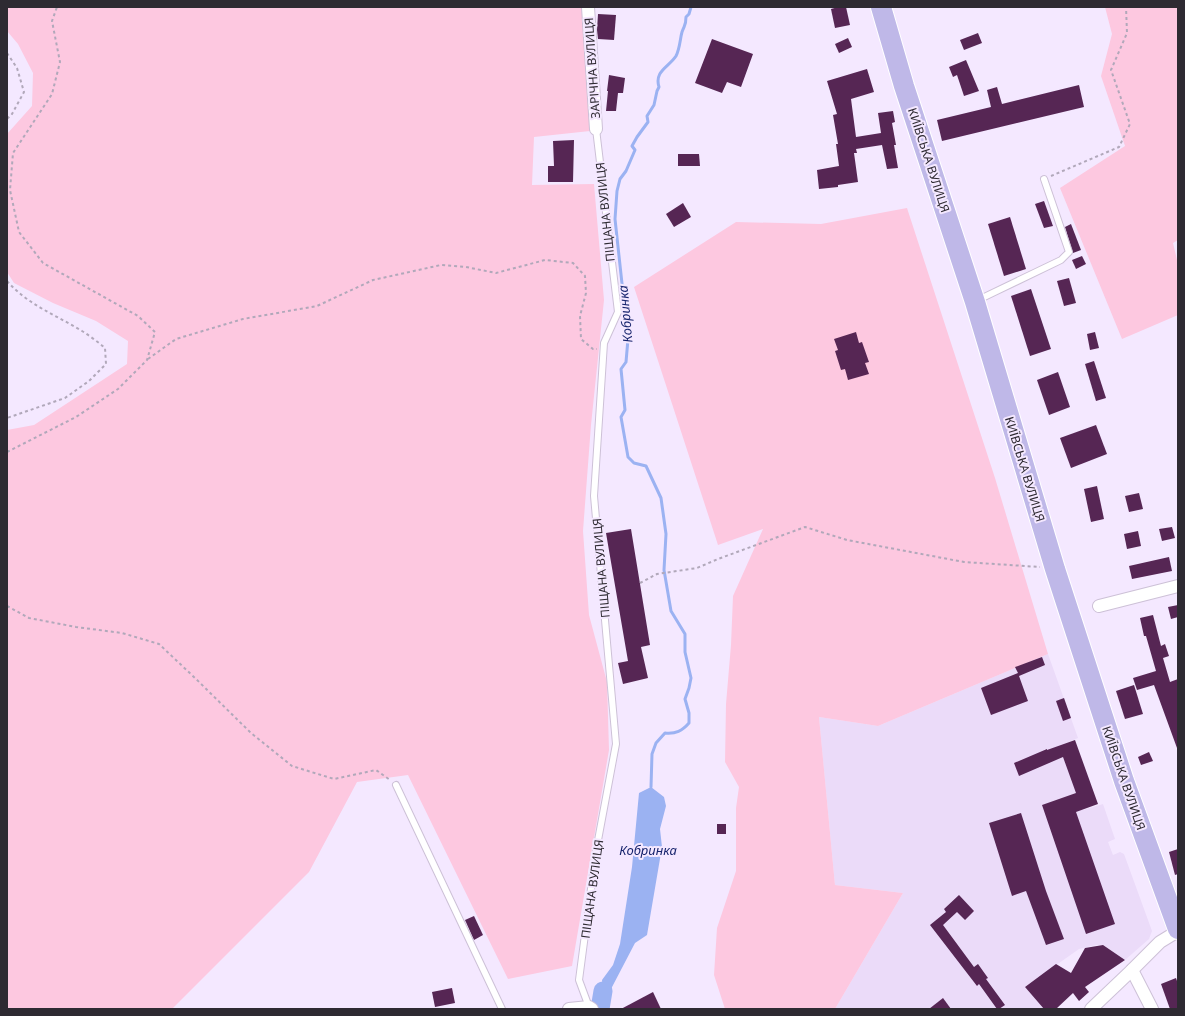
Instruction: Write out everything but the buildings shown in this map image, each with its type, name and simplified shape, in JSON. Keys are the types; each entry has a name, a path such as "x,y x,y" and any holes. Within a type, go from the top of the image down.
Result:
{"main road":[{"name":"КИЇВСЬКА ВУЛИЦЯ","path":"881,7 904,86 975,302 1055,569 1124,781 1178,930"}],"street":[{"name":"ЗАРІЧНА ВУЛИЦЯ","path":"588,7 596,129"},
{"path":"1099,606 1178,586"},
{"path":"1091,1009 1160,942 1178,930"},
{"path":"1132,970 1152,1009"},
{"name":"ПІЩАНА ВУЛИЦЯ","path":"569,1009 590,1008"}],"lane":[{"name":"ПІЩАНА ВУЛИЦЯ","path":"590,1008 579,980 596,851 616,744 594,496 604,343 618,312 596,129"},
{"path":"975,302 1060,260 1069,252 1044,179"},
{"path":"396,785 502,1009"}],"path":[{"path":"57,7 52,21 60,62 52,94 13,153 10,190 20,232 43,263 138,316 155,332 147,360"},
{"path":"1044,179 1119,147 1130,124 1111,70 1127,33 1126,7"},
{"path":"7,53 17,68 24,92 12,114 7,119"},
{"path":"7,452 76,417 118,389 147,360 176,339 244,319 317,306 373,280 441,265 466,266 496,273 545,260 574,263 585,276 586,293 580,316 581,339 594,349 604,349"},
{"path":"7,281 15,290 43,311 83,332 105,348 106,364 89,381 65,398 7,418"},
{"path":"640,583 657,574 697,568 805,527 847,540 964,562 1055,569"},
{"path":"7,606 29,618 76,627 122,633 159,644 251,733 292,766 334,779 376,770 396,785"}],"shaded area":[{"path":"7,7 583,7 590,131 534,137 532,185 594,184 604,300 591,425 583,531 589,615 607,682 609,750 572,966 508,979 408,775 357,782 309,872 172,1009 7,1009 7,430 34,425 127,364 128,341 96,321 53,303 14,283 7,272 7,134 32,106 33,73 18,44 7,31"},
{"path":"1105,7 1178,7 1178,240 1173,243 1178,264 1178,315 1122,339 1060,188 1125,146 1101,76 1112,34"},
{"path":"907,208 995,478 1048,654 878,726 819,717 835,885 903,893 835,1009 725,1009 714,975 717,928 736,871 736,808 739,787 725,762 726,704 733,596 763,529 718,545 634,287 736,222 821,224"},
{"path":"1048,654 1078,738 1059,746 1083,810 1103,804 1115,839 1108,842 1113,855 1120,852 1124,854 1152,931 1149,939 1125,960 1103,945 1079,949 1025,987 1044,1009 835,1009 903,893 835,885 819,717 878,726"}],"water":[{"name":"Кобринка","path":"651,787 664,797 666,806 660,829 662,847 647,935 635,943 611,989 603,991 602,980 613,965 620,944 632,867 639,793"}],"waterway":[{"name":"Кобринка","path":"651,787 652,754 656,743 665,733 678,731 689,723 689,713 685,699 691,678 685,652 685,634 671,611 664,570 666,534 661,498 646,466 634,463 628,457 621,417 625,410 621,369 626,362 628,339 615,219 617,191 620,179 626,171 635,150 632,146 648,122 647,116 654,105 659,87 658,82 660,73 676,56 682,32 686,23 686,17 689,14 691,7"},
{"name":"Кобринка","path":"600,1009 603,991"}]}
